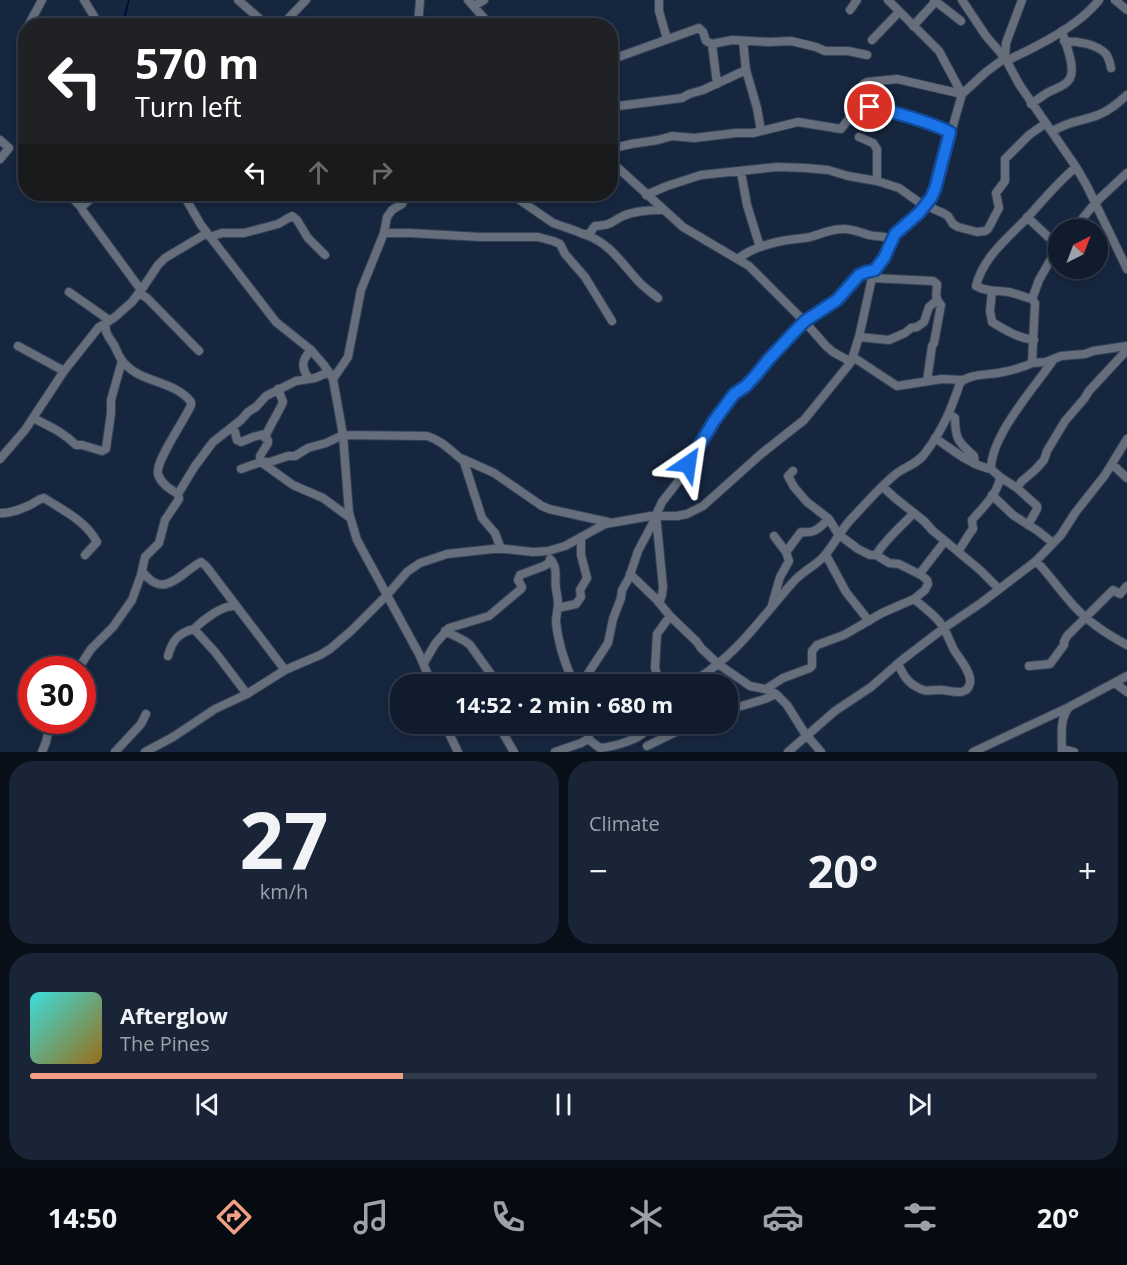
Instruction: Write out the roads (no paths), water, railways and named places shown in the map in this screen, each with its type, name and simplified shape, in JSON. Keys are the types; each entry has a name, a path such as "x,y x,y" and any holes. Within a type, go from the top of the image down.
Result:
{"street":[{"path":"84,0 95,18"},
{"path":"238,0 259,18"},
{"path":"289,18 306,0"},
{"path":"419,18 420,0"},
{"path":"484,0 471,3 484,18"},
{"path":"659,0 659,11 667,39"},
{"path":"850,10 856,0"},
{"path":"888,0 939,51 962,94"},
{"path":"913,26 935,0 961,21"},
{"path":"962,0 986,36 1006,60 1018,84 1076,167 1096,202 1127,269"},
{"path":"1006,60 1006,43 1022,0"},
{"path":"145,752 285,670 330,649 387,595 407,572 420,562 447,554 501,549 548,551 565,546 599,526 656,515 672,516 687,513 707,503 761,454 804,420 852,359 874,274 892,240 900,229 926,206 935,189 962,94 986,72 1062,31 1087,13 1099,0"},
{"path":"1115,0 1127,10"},
{"path":"32,18 39,1"},
{"path":"872,40 899,12"},
{"path":"618,57 699,28 704,32 706,41 712,44 732,40 790,41 825,51 848,51 867,55"},
{"path":"1032,104 1070,79 1072,66 1062,31"},
{"path":"1065,40 1075,41 1105,52 1111,68"},
{"path":"743,41 746,70 761,131"},
{"path":"712,44 717,84"},
{"path":"618,106 673,100 703,90 746,70"},
{"path":"618,147 672,136 694,138 761,131 798,122 841,129 858,107 861,89 867,82 897,80 962,94"},
{"path":"1052,132 1062,126 1100,114 1127,95"},
{"path":"858,107 870,107 911,117 950,132"},
{"path":"646,195 700,175 777,167 828,170 848,177 877,181 899,188 920,203 944,213 958,227 977,232 985,231 999,208 996,193 1005,181 1005,159 1029,135 1046,123"},
{"path":"859,137 873,143 877,149 877,181"},
{"path":"0,140 9,148 0,159"},
{"path":"1032,363 1035,303 1032,299 1007,291 978,288 977,280 993,253 1076,167"},
{"path":"618,169 683,227 749,266 833,352 852,359 897,386 942,379 963,380 997,374 1060,356 1086,354 1106,348 1127,348"},
{"path":"741,172 747,205 760,247"},
{"path":"1082,219 1096,202 1127,173"},
{"path":"1113,187 1127,183"},
{"path":"75,201 140,291 199,351"},
{"path":"81,207 88,201"},
{"path":"187,201 209,235 276,322 310,350 331,375 343,435 349,517 357,540 428,674"},
{"path":"86,656 113,627 132,600 145,557 159,543 165,520 179,499 178,494 213,442 278,388 296,381 331,375 347,361 361,290 384,233 389,214 403,201"},
{"path":"521,201 553,223 593,238 609,249 658,298"},
{"path":"583,234 589,234 595,226 608,226 624,215 663,210"},
{"path":"0,459 25,430 64,371 99,327 120,314 165,258 209,235 240,234 278,224 292,216 308,238 325,255"},
{"path":"1027,217 1048,235"},
{"path":"738,259 746,252 760,247 837,229 846,228 874,236 880,235 892,240"},
{"path":"384,233 538,237 553,241 560,244 565,254 585,277 612,321"},
{"path":"1032,299 1048,264"},
{"path":"588,674 608,643 622,590 662,502 680,479 714,421 734,394 751,381 805,321 837,300 859,275 866,272 933,281 937,284 937,300 941,305 927,381"},
{"path":"992,291 990,311 992,322 1007,332 1034,340"},
{"path":"69,292 107,322"},
{"path":"859,337 889,340 905,333 924,322 929,307 937,300"},
{"path":"107,322 105,330 123,361 131,369 165,385 191,402 190,408 161,458 158,470 159,477 164,484 178,494"},
{"path":"18,346 64,371"},
{"path":"1017,488 1044,460 1065,421 1127,348"},
{"path":"309,379 303,370 304,359 310,350"},
{"path":"991,470 993,452 1004,429 1028,391 1038,383 1054,359"},
{"path":"33,418 59,430 76,445 102,451 106,449 111,400 123,361"},
{"path":"704,674 718,664 757,626 797,579 826,555 838,534 853,516 900,471 925,454 950,414 963,380"},
{"path":"278,388 283,402 266,434 265,438 268,443 260,456 261,462 292,485 323,498 349,517"},
{"path":"950,414 954,418 960,443 975,456 975,464"},
{"path":"231,428 237,440 241,442 266,434"},
{"path":"241,469 261,462 295,456 308,448 343,435 427,436 435,438 461,459 494,473 549,509 612,523"},
{"path":"936,438 964,458 991,470 1017,488 1037,506 1028,525"},
{"path":"788,752 835,711 871,687 944,628 976,607 1036,561 1061,535 1127,440"},
{"path":"463,459 482,518 495,533 501,549"},
{"path":"1112,464 1127,478"},
{"path":"765,689 783,678 810,668 812,651 817,645 844,635 914,599 928,584 921,575 899,564 870,555 838,534 829,519 807,502 794,487 788,476 793,471"},
{"path":"958,551 965,543 966,536 973,529 972,520 993,495 1000,477"},
{"path":"883,487 999,589"},
{"path":"993,495 1013,515 1053,543"},
{"path":"0,513 6,513 44,498 81,521 93,534 97,542 85,555"},
{"path":"876,555 894,532 914,513"},
{"path":"656,515 663,587 663,595 659,603"},
{"path":"786,552 801,532 814,532 829,519"},
{"path":"771,607 780,577 789,561 786,552 774,536"},
{"path":"558,608 576,604 581,597 580,590 587,578 581,555 581,537"},
{"path":"921,575 945,541"},
{"path":"541,552 552,561 556,572 558,598 556,621 564,660 570,674"},
{"path":"826,555 846,592 868,621"},
{"path":"424,663 445,631 454,626 489,616 521,590 522,587 518,580 520,576 552,561"},
{"path":"1036,561 1086,618 1103,632 1127,645"},
{"path":"142,571 159,585 166,585 180,578 201,562 285,670"},
{"path":"630,574 718,664 750,686 776,694 787,705 821,752"},
{"path":"1029,666 1050,664 1064,645 1067,636 1113,590 1120,594 1127,586"},
{"path":"898,664 905,678 922,690 954,693 963,691 970,682 966,669 944,628 936,617 914,599"},
{"path":"168,656 171,645 185,632 194,629 202,621 228,606 235,606"},
{"path":"657,674 655,668 657,634 670,616"},
{"path":"194,629 247,694"},
{"path":"445,631 470,645 491,674"},
{"path":"973,752 1127,676"},
{"path":"1116,683 1127,692"},
{"path":"738,707 776,694"},
{"path":"1068,707 1063,714 1062,751 1074,752"},
{"path":"116,752 141,724 146,714"},
{"path":"42,752 48,734"},
{"path":"449,734 458,752"},
{"path":"504,734 514,752"},
{"path":"555,752 581,743 588,739 589,734"},
{"path":"588,739 600,748 637,738 643,734 648,749 674,734"}],"waterway":[{"path":"127,18 125,15 129,0"}]}
